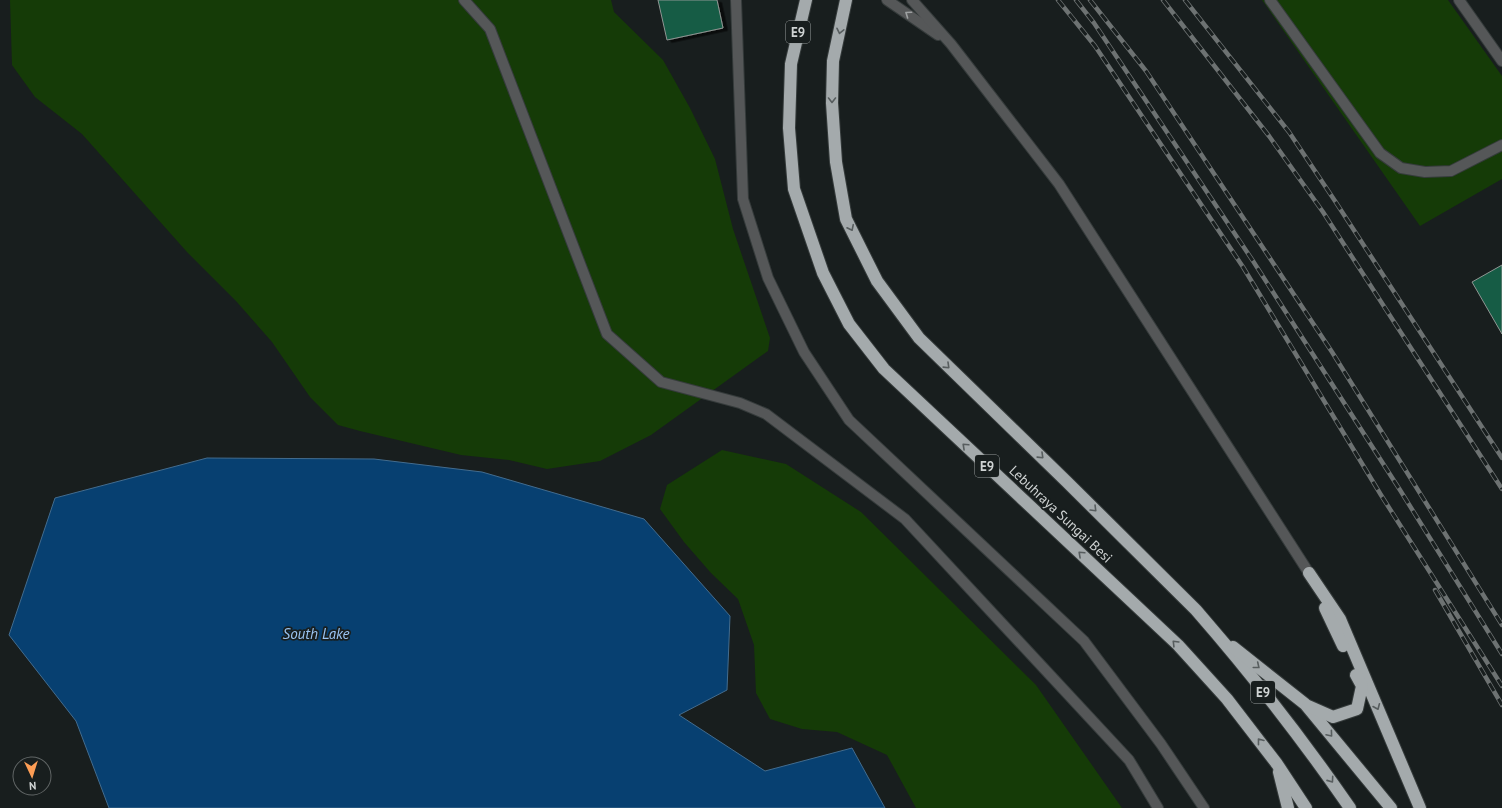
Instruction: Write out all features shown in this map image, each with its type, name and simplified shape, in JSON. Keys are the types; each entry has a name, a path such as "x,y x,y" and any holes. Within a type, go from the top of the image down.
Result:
{"highway":[{"name":"Lebuhraya Sungai Besi","path":"806,0 791,64 789,128 794,189 823,273 849,324 884,369 1178,644 1227,699 1277,764 1306,808"},
{"name":"Lebuhraya Sungai Besi","path":"846,0 833,61 832,103 836,162 846,219 877,281 919,338 1078,492 1196,610 1311,752 1350,808"},
{"path":"1305,704 1333,717 1357,709 1362,686 1309,573"},
{"path":"1309,573 1340,619 1420,808"},
{"path":"1216,633 1305,704 1391,808"},
{"path":"1277,764 1288,808"}],"street":[{"path":"464,0 490,29 607,334 661,382 740,403 766,414 905,519 1129,760 1158,808"},
{"path":"736,0 743,199 768,278 804,352 849,420 1084,641 1161,744 1204,808"},
{"path":"887,0 951,44"},
{"path":"912,0 951,44 1059,184 1309,573"},
{"path":"1270,0 1380,153 1401,168 1424,172 1451,171 1502,145"},
{"path":"1459,0 1502,61"}],"green space":[{"path":"10,0 611,0 614,12 663,60 690,108 715,159 733,229 770,338 768,351 651,435 600,461 547,469 509,460 461,455 338,425 310,397 272,342 236,301 187,252 82,134 35,97 12,65"},
{"path":"1262,0 1448,0 1502,76 1502,179 1420,226"},
{"path":"722,450 786,464 861,512 1036,685 1122,808 916,808 887,755 837,732 802,729 770,719 756,693 754,645 738,599 711,573 684,542 660,509 667,485"}],"water":[{"name":"South Lake","path":"207,458 374,459 482,472 644,519 730,616 727,690 679,715 765,771 852,748 885,808 109,808 76,721 9,635 55,498"}],"building":[{"path":"658,0 717,0 723,28 667,40"},
{"path":"1502,265 1502,334 1472,282"}],"railway":[{"path":"1058,0 1095,46 1243,267 1381,495 1502,686"},
{"path":"1076,0 1094,23 1253,261 1400,490 1502,654"},
{"path":"1090,0 1146,71 1332,352 1502,625"},
{"path":"1163,0 1269,136 1323,212 1502,489"},
{"path":"1185,0 1289,132 1502,458"},
{"path":"1435,590 1502,705"}]}
